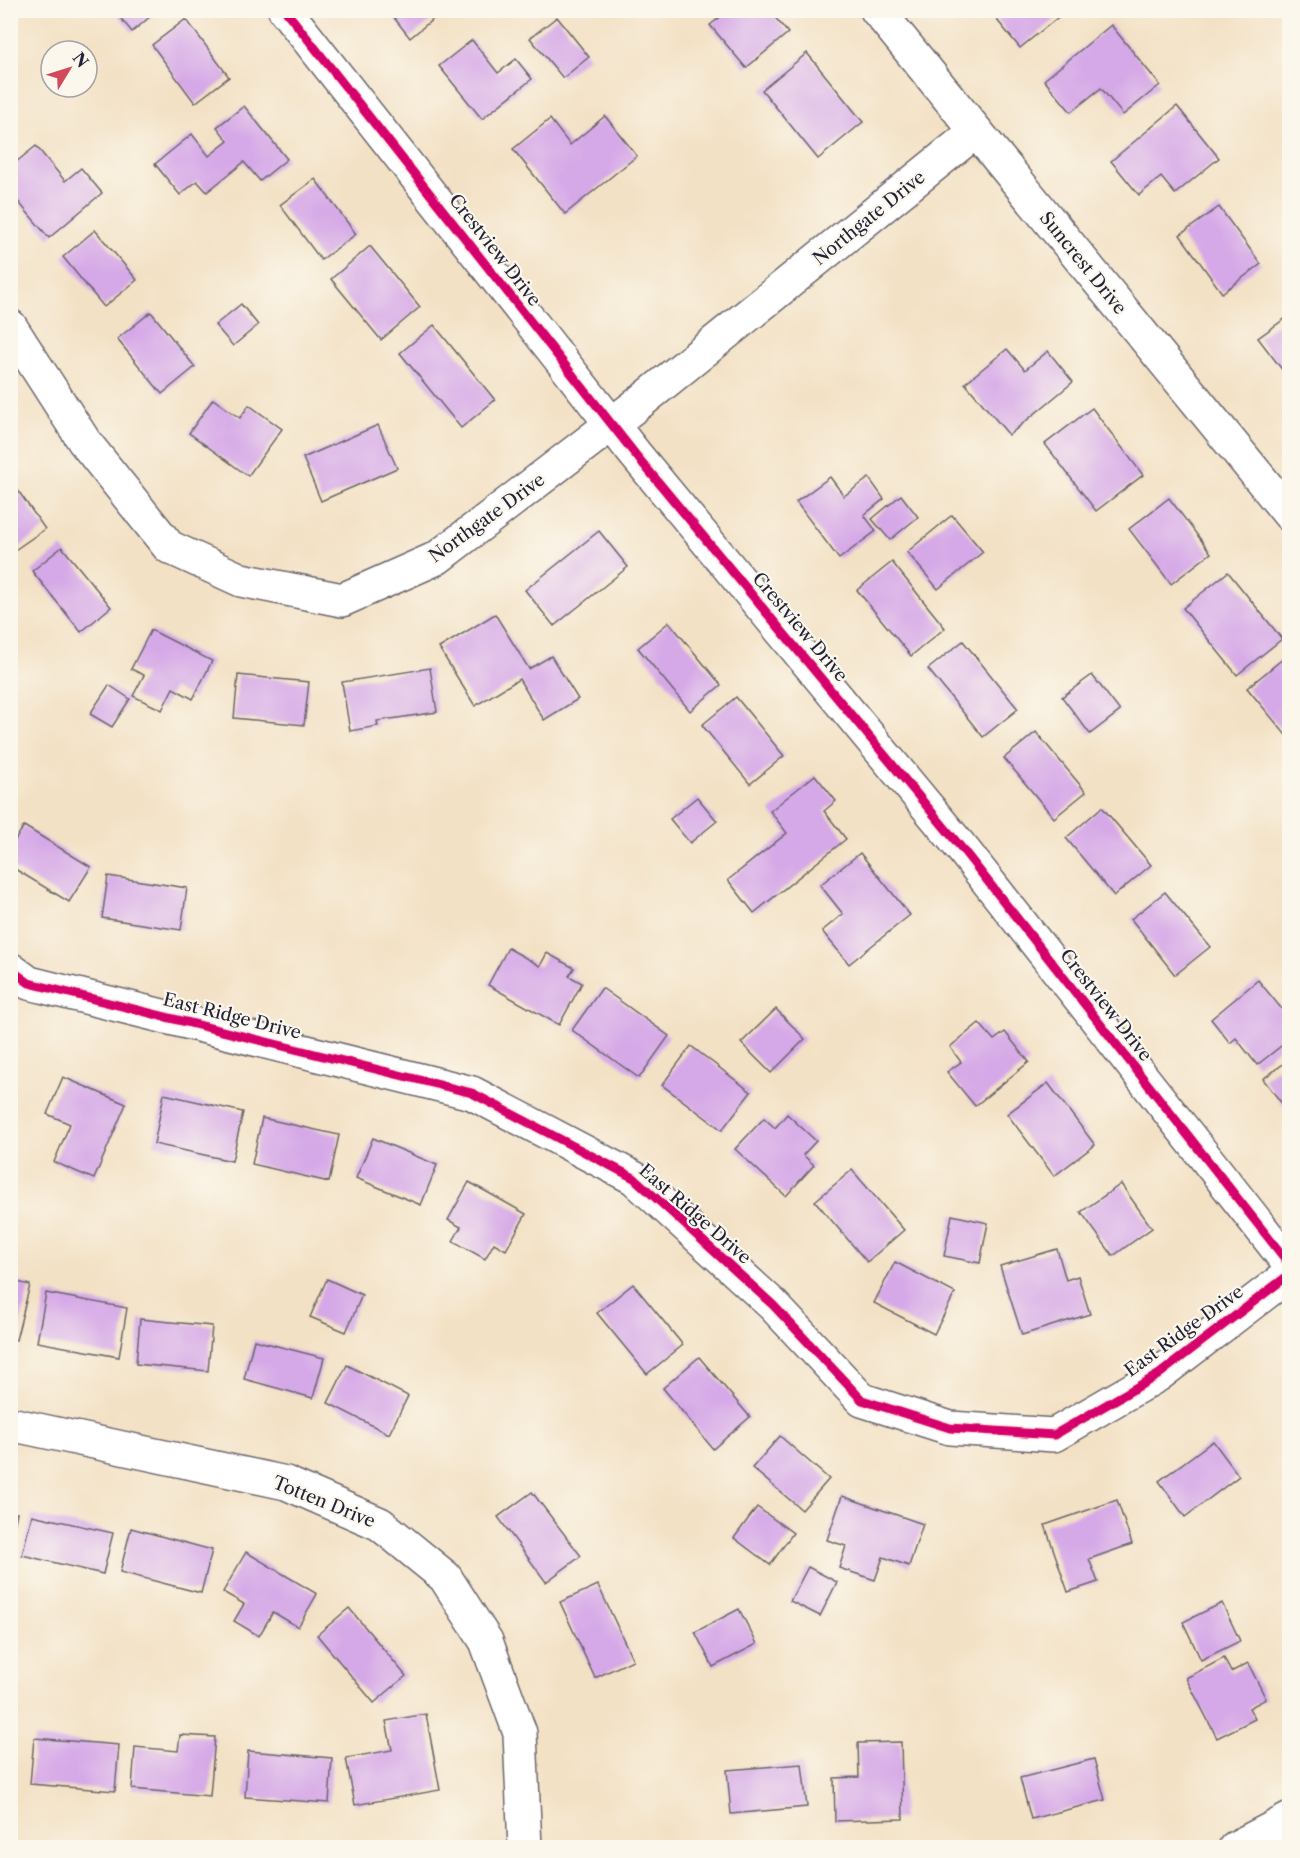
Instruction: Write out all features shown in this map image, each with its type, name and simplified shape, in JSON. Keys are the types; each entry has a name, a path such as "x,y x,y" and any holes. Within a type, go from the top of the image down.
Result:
{"street":[{"name":"Crestview Drive","path":"285,10 649,471 964,851 1290,1265"},
{"name":"Suncrest Drive","path":"877,10 1290,515"},
{"name":"Northgate Drive","path":"10,326 84,441 169,547 241,580 342,600 437,558 612,424 975,132"},
{"name":"East Ridge Drive","path":"10,969 29,983 472,1093 634,1178 773,1305 862,1400 950,1428 1054,1435 1158,1375 1290,1274"},
{"name":"Totten Drive","path":"10,1424 286,1483 380,1524 446,1577 486,1641 520,1733 525,1848"},
{"path":"1235,1848 1290,1819"}],"building":[{"path":"114,10 158,10 132,32"},
{"path":"388,10 444,10 410,38"},
{"path":"713,10 769,10 788,33 746,68 710,25 719,18"},
{"path":"1005,10 1067,10 1020,48 997,20 1006,13"},
{"path":"557,17 589,57 563,78 530,38"},
{"path":"186,19 229,77 195,103 152,45"},
{"path":"1111,25 1160,85 1123,115 1101,88 1071,112 1044,80"},
{"path":"472,40 498,73 516,59 532,79 482,119 439,66"},
{"path":"807,53 863,122 818,159 762,90"},
{"path":"244,106 287,159 260,181 244,162 207,192 197,181 180,195 155,164 192,134 209,156 228,141 217,127"},
{"path":"1177,106 1219,158 1175,194 1161,177 1139,195 1111,161"},
{"path":"605,116 637,156 565,214 513,149 550,119 570,145"},
{"path":"36,146 65,181 81,168 102,193 49,238 10,192 10,167"},
{"path":"315,179 356,234 321,260 280,205"},
{"path":"1219,207 1261,264 1222,293 1180,235"},
{"path":"95,230 137,280 104,307 63,257"},
{"path":"370,246 420,307 381,340 331,279"},
{"path":"241,304 258,325 233,346 215,325"},
{"path":"151,312 195,367 162,394 117,339"},
{"path":"1290,315 1290,380 1258,338"},
{"path":"434,325 495,400 461,428 400,353"},
{"path":"1007,349 1025,370 1048,351 1073,382 1009,435 965,383"},
{"path":"213,399 240,418 249,405 282,429 248,476 189,433"},
{"path":"1092,408 1143,475 1096,511 1045,444"},
{"path":"378,425 397,468 321,501 303,458"},
{"path":"830,477 844,496 869,478 884,499 864,515 876,531 839,559 796,502"},
{"path":"10,479 45,529 12,552 10,551"},
{"path":"901,495 918,517 890,540 872,519"},
{"path":"1169,498 1211,553 1171,584 1129,529"},
{"path":"952,515 983,552 938,589 907,552"},
{"path":"599,531 628,567 554,626 525,590"},
{"path":"62,547 111,607 81,632 32,571"},
{"path":"892,562 945,628 911,656 857,590"},
{"path":"1228,572 1282,639 1237,675 1183,608"},
{"path":"495,614 529,669 551,656 578,699 544,720 519,679 475,706 439,648"},
{"path":"669,622 721,685 690,711 638,648"},
{"path":"151,630 212,661 193,699 173,688 162,710 133,696 144,675 131,669"},
{"path":"963,641 1018,709 983,737 928,669"},
{"path":"1290,653 1290,740 1247,688"},
{"path":"430,668 437,712 377,721 378,726 350,731 342,682"},
{"path":"238,675 309,682 304,725 234,718"},
{"path":"1092,675 1120,711 1090,734 1062,697"},
{"path":"109,685 130,699 112,727 90,714"},
{"path":"736,697 784,756 750,784 702,725"},
{"path":"1036,732 1086,792 1054,818 1004,758"},
{"path":"815,775 836,801 824,811 846,839 754,913 728,880 787,833 770,811"},
{"path":"697,797 717,821 690,843 670,819"},
{"path":"1102,807 1151,865 1114,896 1066,838"},
{"path":"24,826 91,867 69,902 10,866 10,848"},
{"path":"860,853 910,915 849,964 822,931 843,914 820,885"},
{"path":"108,876 187,888 181,930 102,918"},
{"path":"1165,892 1210,947 1175,975 1131,919"},
{"path":"508,948 540,966 547,953 574,968 569,976 582,983 559,1025 488,985"},
{"path":"1258,980 1290,1019 1290,1039 1257,1065 1236,1038 1230,1043 1211,1019"},
{"path":"602,988 669,1036 639,1078 572,1030"},
{"path":"776,1009 805,1039 771,1073 741,1043"},
{"path":"979,1023 994,1040 1005,1032 1029,1062 975,1106 947,1072 961,1062 950,1047"},
{"path":"691,1046 751,1092 722,1130 662,1085"},
{"path":"1290,1059 1290,1114 1263,1079"},
{"path":"63,1077 126,1104 94,1179 54,1162 70,1124 47,1114"},
{"path":"1048,1083 1095,1145 1054,1176 1007,1114"},
{"path":"164,1094 243,1112 232,1161 154,1144"},
{"path":"787,1114 816,1141 803,1155 814,1165 786,1196 735,1149 764,1118 775,1128"},
{"path":"262,1118 339,1135 329,1182 252,1164"},
{"path":"373,1138 437,1165 421,1205 356,1178"},
{"path":"852,1170 904,1230 867,1262 815,1201"},
{"path":"469,1182 526,1214 506,1250 494,1243 485,1259 453,1241 461,1227 448,1220"},
{"path":"1121,1184 1152,1228 1113,1256 1081,1212"},
{"path":"952,1215 988,1223 980,1263 944,1256"},
{"path":"1057,1249 1066,1280 1078,1276 1090,1314 1022,1335 1000,1266"},
{"path":"895,1262 955,1293 934,1334 874,1303"},
{"path":"327,1279 362,1295 346,1332 310,1317"},
{"path":"10,1280 30,1285 16,1340 10,1339"},
{"path":"633,1284 683,1345 647,1374 597,1313"},
{"path":"46,1293 127,1308 119,1357 37,1342"},
{"path":"140,1319 212,1326 208,1371 136,1364"},
{"path":"254,1340 324,1358 313,1398 244,1379"},
{"path":"699,1357 750,1417 713,1449 663,1388"},
{"path":"347,1365 408,1396 389,1434 328,1403"},
{"path":"780,1436 829,1479 802,1510 752,1468"},
{"path":"1213,1441 1239,1476 1185,1517 1159,1481"},
{"path":"532,1492 581,1556 546,1582 498,1517"},
{"path":"842,1496 923,1524 909,1566 883,1557 875,1580 839,1568 846,1546 827,1540"},
{"path":"1117,1500 1132,1544 1089,1559 1098,1582 1068,1592 1045,1525"},
{"path":"757,1507 793,1533 770,1565 734,1538"},
{"path":"10,1512 17,1513 11,1540 10,1540"},
{"path":"32,1515 113,1533 103,1574 22,1555"},
{"path":"131,1528 212,1550 201,1593 120,1572"},
{"path":"246,1552 317,1594 298,1627 273,1612 259,1636 234,1621 244,1604 223,1592"},
{"path":"808,1567 837,1582 820,1616 790,1601"},
{"path":"598,1585 633,1660 595,1678 560,1602"},
{"path":"1222,1603 1240,1641 1201,1660 1183,1622"},
{"path":"349,1608 406,1676 374,1703 317,1635"},
{"path":"739,1609 757,1644 713,1667 695,1632"},
{"path":"1224,1658 1231,1672 1248,1663 1266,1699 1249,1708 1255,1719 1217,1738 1186,1678"},
{"path":"426,1714 440,1790 355,1805 346,1758 392,1750 386,1721"},
{"path":"180,1735 215,1737 210,1796 132,1789 135,1747 178,1751"},
{"path":"34,1738 119,1745 115,1791 30,1784"},
{"path":"901,1742 903,1819 835,1821 834,1778 859,1777 858,1743"},
{"path":"248,1751 332,1758 329,1803 245,1797"},
{"path":"1094,1759 1105,1800 1031,1819 1020,1778"},
{"path":"802,1764 807,1807 731,1814 727,1770"}],"cycle path":[{"path":"285,10 635,454 964,851 1290,1265"},
{"path":"10,969 29,983 472,1093 634,1178 773,1305 862,1400 950,1428 1054,1435 1158,1375 1290,1274"}]}
